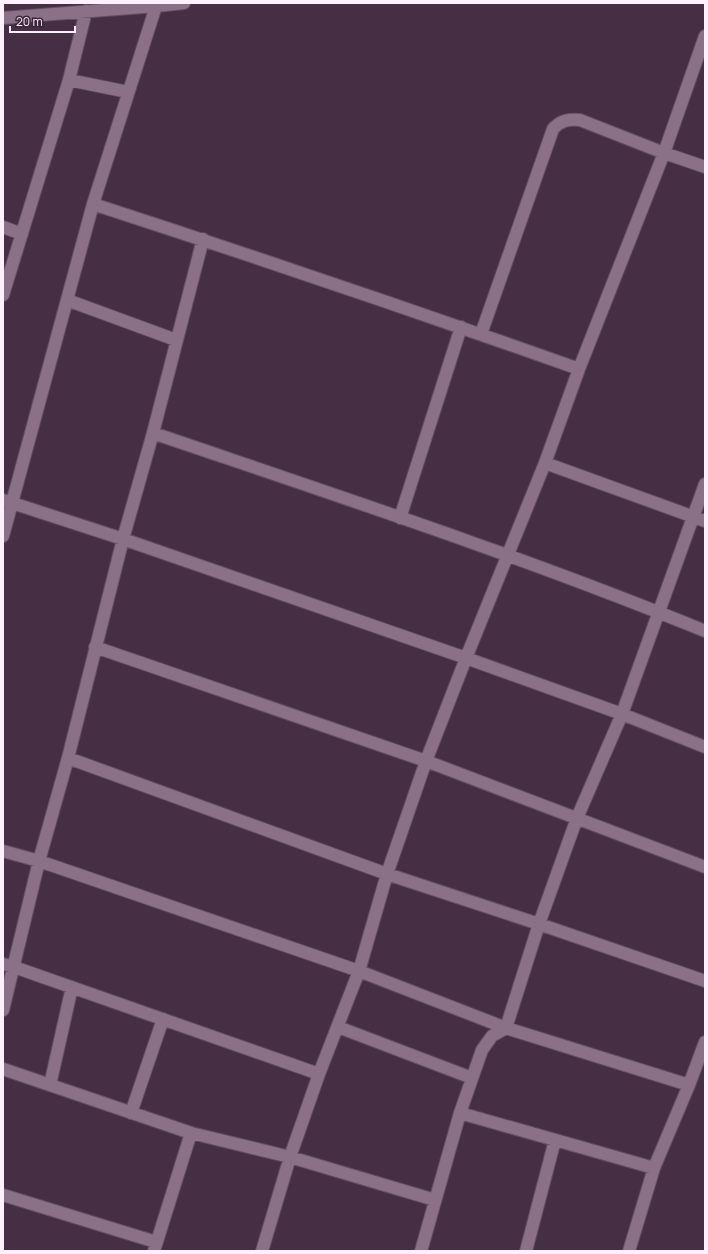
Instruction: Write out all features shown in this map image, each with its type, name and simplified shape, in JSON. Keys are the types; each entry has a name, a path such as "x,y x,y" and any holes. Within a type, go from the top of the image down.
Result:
{"street":[{"path":"3,18 184,3"},
{"path":"3,536 7,502 67,300 93,204 156,6"},
{"path":"3,295 69,80 86,11"},
{"path":"262,1251 290,1157 319,1074 358,971 387,874 426,761 545,463 579,369 664,153 704,44"},
{"path":"69,80 128,92"},
{"path":"481,334 553,129 558,123 569,119 580,120 664,153 705,166"},
{"path":"93,204 461,327 579,369"},
{"path":"3,227 22,234"},
{"path":"3,1010 9,966 68,758 95,647 123,539 153,433 202,240"},
{"path":"67,300 176,340"},
{"path":"400,518 461,327"},
{"path":"153,433 508,556 705,631"},
{"path":"545,463 705,521"},
{"path":"421,1251 460,1113 482,1050 492,1036 506,1028 539,924 578,818 622,714 692,516 705,484"},
{"path":"7,502 123,539 466,658 622,714 705,747"},
{"path":"95,647 426,761 705,867"},
{"path":"68,758 387,874 705,981"},
{"path":"3,851 39,861 358,971 506,1028 689,1085"},
{"path":"9,966 319,1074"},
{"path":"50,1085 72,987"},
{"path":"131,1113 163,1019"},
{"path":"338,1027 472,1078"},
{"path":"629,1251 654,1168 689,1085 705,1042"},
{"path":"3,1069 191,1133 290,1157 435,1200"},
{"path":"460,1113 654,1168"},
{"path":"3,1195 155,1247 191,1133"},
{"path":"526,1251 554,1140"}]}
